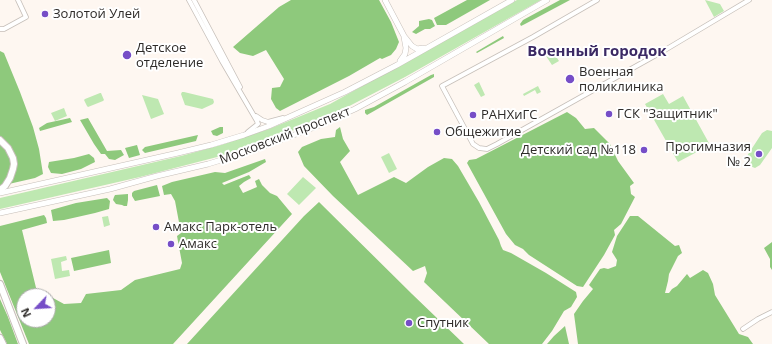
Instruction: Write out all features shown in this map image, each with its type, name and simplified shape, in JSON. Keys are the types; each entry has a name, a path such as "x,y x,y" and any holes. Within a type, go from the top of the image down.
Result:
{"highway":[{"path":"0,140 8,148 14,164 14,169 10,178 5,186 0,190"},
{"path":"0,284 23,344"},
{"path":"0,338 3,344"}],"main road":[{"path":"385,0 404,36 412,46 417,49 432,45"},
{"name":"Московский проспект","path":"0,193 211,145 269,126 345,92 512,0"},
{"name":"Московский проспект","path":"0,213 110,189 208,164 250,151 314,127 361,106 547,0"},
{"path":"396,65 402,60 405,54 406,48 404,36"}],"street":[{"path":"0,29 4,29 26,17 18,0"},
{"path":"189,0 257,121 258,124 244,135"},
{"path":"194,0 233,72 241,89 242,95"},
{"path":"597,0 442,86 473,144 479,148 487,149 507,139 593,89 665,50 749,0"},
{"path":"254,114 259,119 268,122 290,117"},
{"path":"743,329 772,312"}],"green space":[{"path":"291,0 379,0 391,22 399,42 391,55 382,59 380,58 349,76 280,111 276,108 271,99 272,88 280,87 284,79 266,50 253,56 240,53 233,47 279,7"},
{"path":"467,0 490,0 446,25 437,25 434,18"},
{"path":"517,0 541,0 405,77 334,114 274,138 221,156 140,177 0,209 0,198 181,156 221,145 269,129 330,104"},
{"path":"560,0 570,0 521,26 520,24 523,20"},
{"path":"705,0 720,4 724,11 714,17"},
{"path":"429,19 432,20 435,26 416,34 412,32 419,26 419,21"},
{"path":"503,36 504,38 477,53 476,52"},
{"path":"551,49 559,61 552,65 544,53"},
{"path":"0,51 4,53 33,127 39,149 43,174 35,178 0,186"},
{"path":"434,74 434,77 367,115 365,113 365,110 374,107"},
{"path":"479,82 485,95 481,97 474,85"},
{"path":"538,86 541,92 537,94 535,90 524,96 523,94"},
{"path":"182,92 213,99 214,102 213,104 202,109 185,105 181,94"},
{"path":"100,93 104,100 88,107 84,100"},
{"path":"663,94 669,104 683,96 710,145 678,162 645,104"},
{"path":"142,95 158,99 164,114 151,119"},
{"path":"64,108 67,116 55,121 51,113"},
{"path":"567,112 576,118 585,129 594,128 610,144 618,161 634,183 630,186 631,194 635,197 621,224 614,230 615,235 604,255 583,287 577,286 515,245 506,234 467,163 469,160 476,159"},
{"path":"70,118 72,122 40,131 39,128 47,123"},
{"path":"88,118 107,151 121,150 124,155 115,160 109,159 105,154 101,154 80,120"},
{"path":"223,127 223,133 217,136 213,135 211,131"},
{"path":"340,127 343,139 350,151 340,162 358,195 394,177 406,183 428,167 444,158 452,159 458,166 479,202 503,250 546,273 576,292 577,297 571,307 564,311 542,344 489,344 424,282 427,273 425,266 413,271 333,196 304,166 298,152 302,147 321,139 335,137 336,130"},
{"name":"Прогимназия № 2","path":"767,130 772,131 772,148 760,165 755,168 750,166 746,161 747,156 762,133"},
{"path":"198,135 196,141 145,153 142,150 145,147"},
{"path":"137,145 140,155 129,158 125,148"},
{"path":"389,153 397,169 389,173 381,157"},
{"path":"89,154 94,158 95,162 81,169 62,174 51,173 48,167 49,162"},
{"path":"265,159 266,162 249,172 222,183 224,185 249,175 251,178 239,186 243,193 257,187 255,181 259,179 262,185 270,193 277,196 292,214 173,344 29,344 23,328 56,328 56,300 64,304 81,303 86,294 121,290 135,280 180,269 182,263 177,236 181,233 175,201 171,194 164,195 162,186 172,182 215,172 225,173"},
{"path":"303,177 316,188 299,205 287,194"},
{"path":"157,185 160,196 135,201 132,196 134,191"},
{"path":"128,194 127,206 116,204 113,200 115,195"},
{"path":"107,198 110,201 109,209 64,220 53,221 51,210 76,203"},
{"path":"319,202 464,344 187,344 304,216"},
{"path":"44,215 46,218 47,223 22,230 36,288 16,288 16,312 0,272 0,226"},
{"path":"108,216 110,225 104,227 102,217"},
{"path":"630,216 638,216 675,246 679,245 682,253 678,256 669,274 665,293 669,293 687,274 690,278 703,270 708,273 713,284 715,295 739,334 748,337 753,344 578,344 574,314 593,289 589,285 600,269 608,269 616,266 617,260 612,252 617,236"},
{"path":"772,242 772,270 770,267 770,259 764,248"},
{"path":"109,250 111,263 74,271 71,258"},
{"path":"66,256 67,260 61,262 62,271 69,270 70,276 55,279 51,259"},
{"path":"0,299 18,344 7,344 0,330"},
{"path":"565,326 569,344 547,344 554,336"}],"place":[{"name":"Золотой Улей","path":"45,14"},
{"name":"Детское отделение","path":"127,55"},
{"name":"Военная поликлиника","path":"570,79"},
{"name":"ГСК \"Защитник\"","path":"609,114"},
{"name":"РАНХиГС","path":"473,115"},
{"name":"Общежитие","path":"437,132"},
{"name":"Детский сад №118","path":"644,150"},
{"name":"Прогимназия № 2","path":"759,154"},
{"name":"Амакс Парк-отель","path":"156,227"},
{"name":"Амакс","path":"171,244"},
{"name":"Спутник","path":"409,323"}],"district":[{"name":"Военный городок","path":"597,52"}]}
